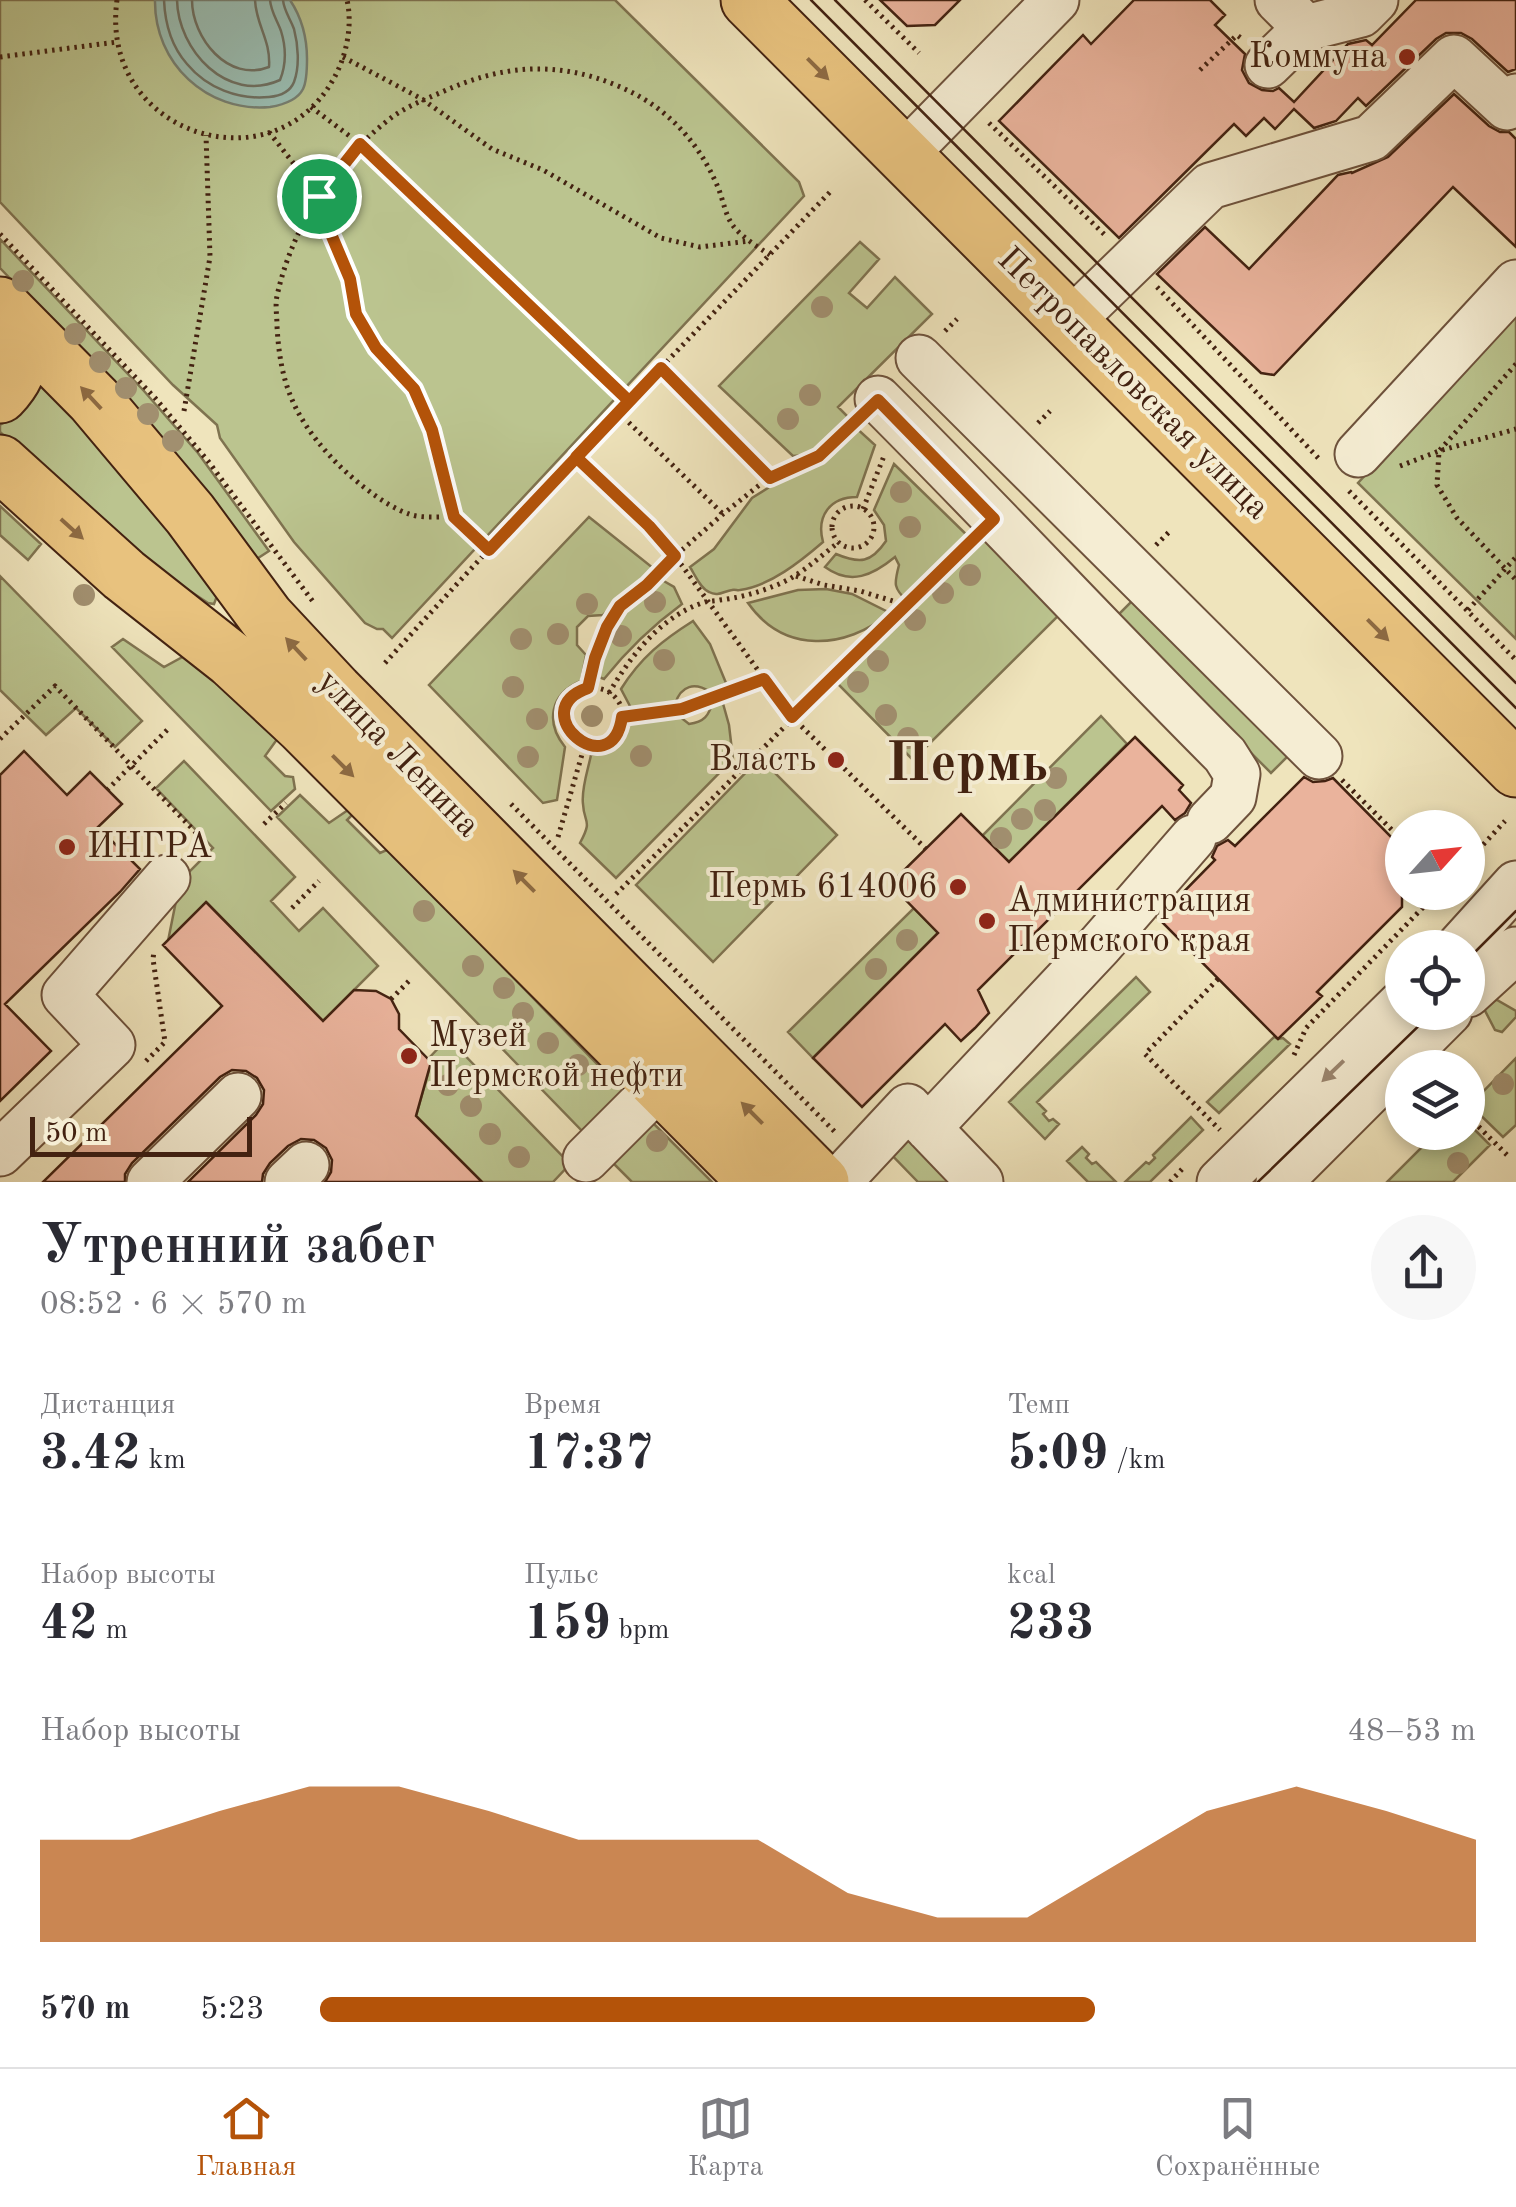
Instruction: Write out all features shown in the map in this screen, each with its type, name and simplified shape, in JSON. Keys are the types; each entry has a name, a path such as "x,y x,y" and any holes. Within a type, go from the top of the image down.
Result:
{"main road":[{"name":"Петропавловская улица","path":"759,3 1071,322 1511,783"},
{"path":"0,395 14,378 21,350 17,328 3,308"},
{"name":"улица Ленина","path":"3,308 94,400 190,514 266,617 335,690 840,1174"},
{"name":"улица Ленина","path":"0,464 304,726 757,1182"}],"street":[{"path":"904,155 1056,0"},
{"path":"1268,65 1292,14 1360,14 1374,0"},
{"path":"1071,322 1210,186 1371,138 1454,58 1506,107 1516,97"},
{"path":"1361,469 1516,282"},
{"path":"919,358 1319,756"},
{"path":"885,407 1225,755 1238,774 1233,797 928,1128"},
{"path":"982,505 1011,449"},
{"path":"0,1153 112,1045 65,995 167,878"},
{"path":"1474,930 1516,884"},
{"path":"1485,978 1516,950"},
{"path":"1206,1171 1385,1017"},
{"path":"1278,1182 1431,1030"},
{"path":"586,1158 660,1085"},
{"path":"150,1182 238,1096"},
{"path":"840,1174 908,1107 980,1182"}],"path":[{"path":"117,0 117,42 124,68 138,91 178,126 230,138 269,132 300,117 319,100 343,57 348,33 346,0"},
{"path":"866,0 919,53"},
{"path":"0,58 117,42"},
{"path":"1200,70 1229,43"},
{"path":"343,57 422,100 492,149 543,170 661,238 700,247 749,241"},
{"path":"454,517 410,515 376,496 343,470 307,430 285,385 278,344 276,300 292,249 319,196 360,144 396,114 472,78 519,69 569,71 615,84 649,101 685,132 718,185 732,225 770,255"},
{"path":"310,107 360,144 629,401"},
{"path":"979,114 1133,262 1361,469"},
{"path":"269,132 319,196 350,279 356,314 376,348 414,389 432,430 454,517 489,550"},
{"path":"184,411 210,257 206,135"},
{"path":"385,663 618,412 830,192"},
{"path":"0,234 169,414 319,610"},
{"path":"1516,364 1439,451 1437,485 1456,518 1516,580"},
{"path":"661,368 770,478"},
{"path":"588,688 607,627 620,606 723,514 770,478 819,456 885,407"},
{"path":"863,509 889,443 885,407"},
{"path":"618,412 723,514"},
{"path":"1516,429 1361,469 1345,487 1516,660"},
{"path":"576,457 675,556 792,717 926,849"},
{"path":"616,894 906,605 982,505"},
{"path":"850,506 863,509 872,519 870,539 858,547 839,542 832,531 838,512 850,506"},
{"path":"610,692 625,666 657,630 680,614 707,601 776,586 796,576 839,542"},
{"path":"1468,610 1516,557"},
{"path":"796,576 906,605"},
{"path":"622,717 682,709 764,679"},
{"path":"588,688 610,692 622,717 620,728 609,741 602,745 585,744 571,735 566,711 574,696 588,688"},
{"path":"107,790 170,727"},
{"path":"558,837 585,744"},
{"path":"1319,756 1385,823"},
{"path":"1485,831 1511,783"},
{"path":"509,802 840,1174"},
{"path":"264,824 286,803"},
{"path":"292,908 319,881"},
{"path":"1294,1057 1306,1028 1421,910"},
{"path":"391,999 412,978"},
{"path":"1218,979 1145,1054 1220,1130"},
{"path":"1212,1138 1232,1118"},
{"path":"1485,1133 1508,1155"},
{"path":"1170,1182 1206,1171"}],"green space":[{"path":"0,0 615,0 799,182 804,196 392,638 383,629 365,623 294,542 220,438 217,425 173,385 0,202"},
{"path":"0,239 198,453 269,551 255,560 153,428 0,268"},
{"path":"860,242 879,259 849,293 867,308 895,277 932,314 838,407 850,419 818,449 793,456 719,386"},
{"path":"1516,313 1516,639 1358,483"},
{"path":"42,379 124,466 217,596 214,604 152,566 0,432 0,425 26,406"},
{"path":"853,425 875,445 857,497 839,500 827,510 822,524 823,542 774,578 751,588 718,594 703,588 690,567 714,549 752,498 782,479 825,462"},
{"path":"894,464 971,539 908,602 896,585 899,565 895,557 861,576 844,576 825,567 836,554 864,560 886,541 884,525 874,510"},
{"path":"0,506 41,544 28,560 0,535"},
{"path":"589,517 653,568 603,615 588,616 577,627 577,645 586,655 581,681 563,693 554,710 555,728 565,747 557,800 543,803 429,685"},
{"path":"984,536 1061,613 913,760 837,683"},
{"path":"0,576 142,721 115,747 76,708 46,735 0,690"},
{"path":"662,580 674,587 682,604 641,639 604,679 593,675 618,621"},
{"path":"826,589 852,594 890,613 854,634 816,641 779,631 748,603 798,590"},
{"path":"1134,599 1290,754 1271,773 1116,617"},
{"path":"693,621 710,644 726,683 710,692 689,687 675,704 631,708 621,689 653,650"},
{"path":"123,639 164,667 188,654 278,738 265,756 285,776 293,777 295,789 271,811 112,647"},
{"path":"722,700 733,759 616,878 580,843 587,825 583,792 591,755 616,746 628,722 679,716 689,724 694,723 705,717 713,701"},
{"path":"1101,716 1127,744 1009,862 982,836"},
{"path":"760,758 837,835 713,962 636,885"},
{"path":"184,761 295,877 271,901 299,931 323,908 378,966 323,1021 207,903 168,941 180,881 213,848 156,788"},
{"path":"300,795 329,823 348,810 353,814 347,820 380,853 389,849 626,1094 586,1135 277,817"},
{"path":"914,908 938,933 813,1058 788,1032"},
{"path":"1136,977 1150,992 1037,1102 1049,1121 1053,1119 1059,1124 1045,1139 1009,1102"},
{"path":"1497,1000 1516,1011 1516,1017 1502,1032 1495,1030 1485,1011 1485,1002"},
{"path":"1274,1037 1290,1044 1219,1113 1207,1102"},
{"path":"448,1038 570,1164 553,1182 482,1182 416,1116 431,1063 428,1059"},
{"path":"1516,1058 1516,1125 1503,1137 1485,1120 1485,1090"},
{"path":"1191,1117 1203,1130 1150,1182 1125,1182 1146,1162 1149,1164 1155,1158 1153,1155"},
{"path":"651,1121 712,1182 632,1182 610,1160"},
{"path":"903,1126 958,1182 918,1182 884,1147"},
{"path":"1082,1147 1089,1154 1086,1158 1092,1164 1096,1162 1116,1182 1088,1182 1067,1161"},
{"path":"1419,1150 1485,1150 1453,1182 1387,1182"}],"water":[{"path":"155,0 290,0 306,43 303,89 284,104 270,107 225,102 206,92 174,63 157,23"}],"building":[{"path":"880,0 960,0 935,25 907,26"},
{"path":"1134,0 1210,0 1225,15 1215,25 1245,54 1242,70 1249,83 1262,90 1279,88 1294,102 1348,44 1366,40 1372,45 1416,0 1516,0 1516,69 1508,72 1461,33 1446,33 1366,106 1358,98 1336,121 1314,128 1294,109 1275,129 1264,118 1246,136 1234,124 1119,238 999,121 1083,35 1091,44"},
{"path":"1454,94 1489,126 1509,132 1516,139 1516,247 1453,187 1274,375 1261,373 1157,274 1205,227 1249,269 1338,175 1388,157"},
{"name":"Администрация Пермского края","path":"1135,737 1183,785 1179,790 1191,803 1185,813 1175,820 1162,806 978,990 989,1013 975,1028 961,1041 945,1024 862,1107 813,1058 938,933 890,884 961,814 1009,862"},
{"path":"24,751 67,795 90,772 122,804 98,827 140,869 5,1004 51,1051 0,1101 0,775"},
{"path":"1304,777 1313,782 1333,778 1385,831 1385,910 1399,910 1317,992 1322,996 1278,1039 1158,918 1215,860 1212,857 1217,846 1228,840 1235,846"},
{"path":"206,902 323,1021 354,990 376,991 391,999 399,1014 399,1029 431,1062 416,1116 482,1182 325,1182 332,1160 326,1148 314,1140 301,1139 270,1163 262,1182 188,1182 263,1104 264,1090 257,1078 246,1071 232,1070 220,1077 132,1163 125,1182 43,1182 222,1006 163,945"}],"tram line":[{"path":"811,0 1516,708"},
{"path":"835,0 1516,683"},
{"path":"1485,942 1516,911"},
{"path":"1258,1182 1414,1030"}],"place":[{"name":"Коммуна","path":"1407,57"},
{"name":"Власть","path":"836,760"},
{"name":"ИНГРА","path":"67,847"},
{"name":"Пермь 614006","path":"958,887"},
{"name":"Администрация Пермского края","path":"987,921"},
{"name":"Музей Пермской нефти","path":"409,1056"}],"district":[{"name":"Пермь","path":"967,765"}],"route":[{"path":"319,196 350,279 356,314 376,348 414,389 432,430 454,517 489,550 629,401 661,368 770,478 819,456 878,400 994,519 792,717 764,679 682,709 622,717 616,736 602,745 585,744 567,728 568,703 588,688 607,627 620,606 675,556 649,526 576,457 629,401 360,144 319,196"}]}
